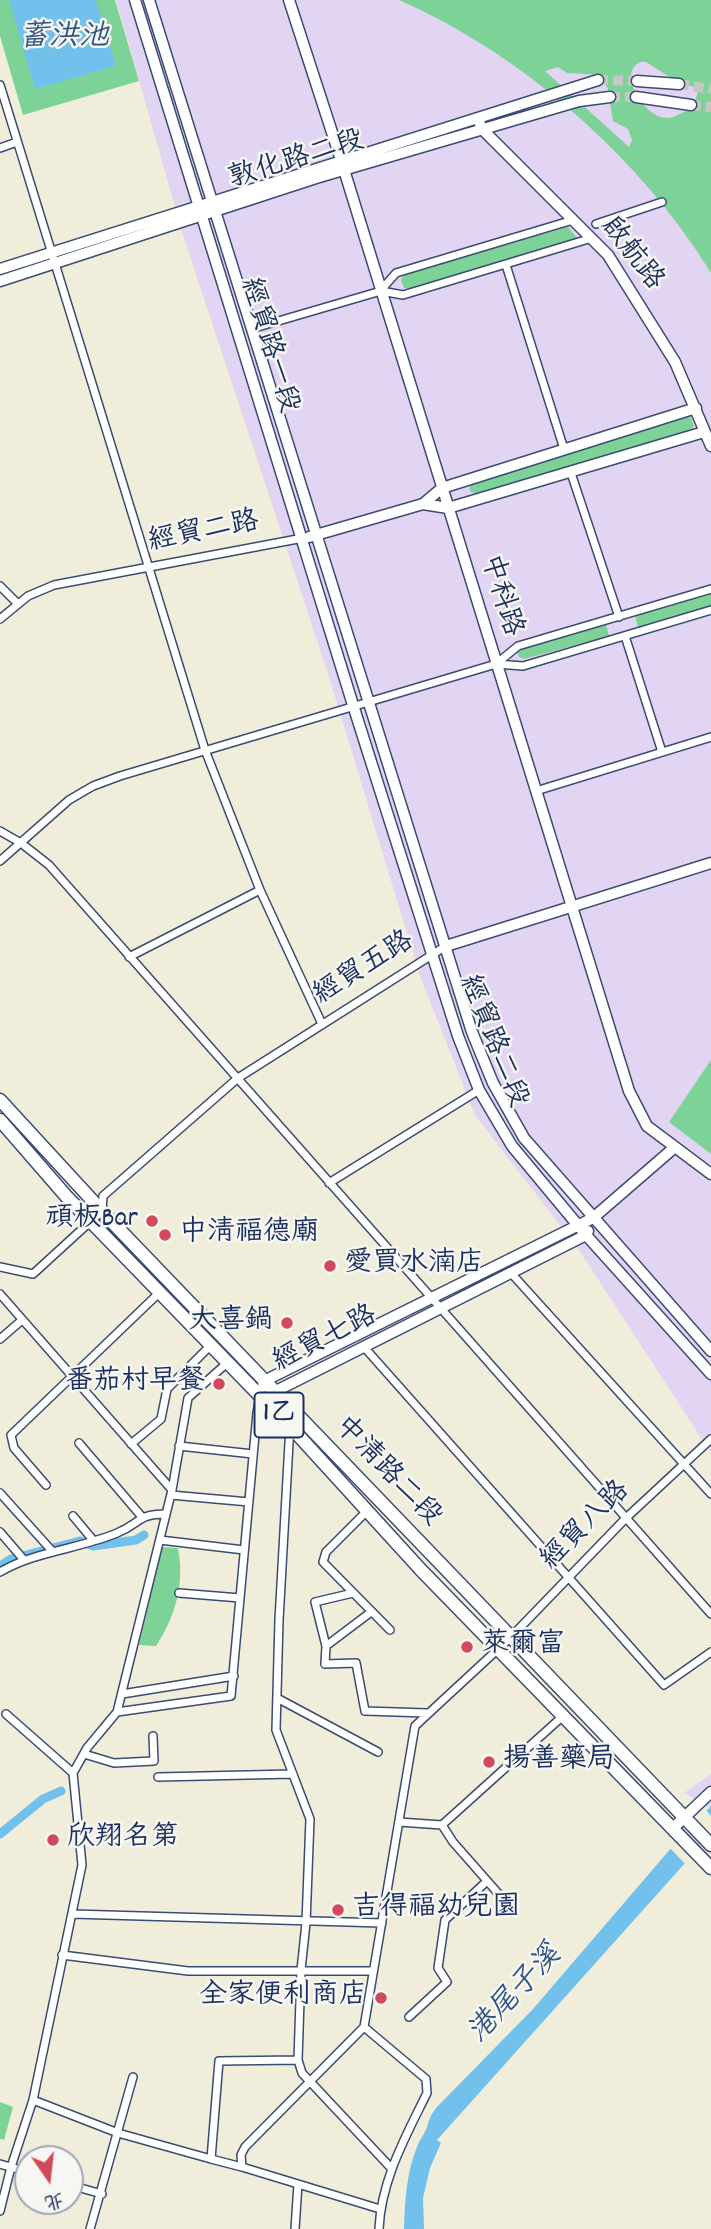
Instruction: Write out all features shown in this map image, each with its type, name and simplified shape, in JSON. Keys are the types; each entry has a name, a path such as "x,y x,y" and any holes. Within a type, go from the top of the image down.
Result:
{"main road":[{"name":"中清路二段","path":"2,1105 510,1638 684,1815"},
{"name":"中清路二段","path":"0,1120 90,1221 261,1396 422,1570 672,1829"},
{"name":"1乙","path":"684,1815 711,1845"},
{"name":"1乙","path":"672,1829 707,1864"}],"street":[{"name":"經貿路一段","path":"135,0 353,705"},
{"name":"經貿路一段","path":"149,0 367,701"},
{"name":"中科路","path":"289,0 343,165 629,1091 647,1126 711,1174"},
{"name":"敦化路二段","path":"0,269 52,258 480,123 598,80"},
{"path":"637,81 679,84"},
{"path":"0,85 205,750 260,890 322,1024"},
{"name":"敦化路二段","path":"480,123 579,101 610,97"},
{"path":"636,97 691,105"},
{"name":"啟航路","path":"480,123 608,256 675,362 711,446"},
{"path":"0,148 18,142"},
{"path":"596,224 662,202"},
{"path":"381,291 396,273 573,220"},
{"path":"251,329 381,291 403,295 592,238"},
{"name":"敦化路二段","path":"0,281 52,258"},
{"path":"506,265 564,449"},
{"name":"經貿二路","path":"0,620 18,604 54,585 316,535 422,504 442,488 696,408"},
{"name":"經貿二路","path":"422,504 448,508 705,432"},
{"path":"570,473 619,617"},
{"path":"0,586 18,604"},
{"path":"496,664 518,646 711,589"},
{"path":"0,862 69,800 93,786 353,705 496,664 523,666 711,610"},
{"path":"625,636 662,751"},
{"name":"經貿路二段","path":"367,701 472,1032 493,1083 524,1138 710,1349"},
{"name":"經貿路二段","path":"353,705 458,1036 480,1090 512,1146 578,1226 711,1374"},
{"path":"536,791 711,737"},
{"path":"0,831 21,843 49,865 711,1614"},
{"name":"經貿五路","path":"102,1211 103,1196 238,1078 446,946 711,863"},
{"path":"129,957 260,890"},
{"path":"329,1183 480,1090"},
{"name":"經貿七路","path":"593,1218 586,1235 275,1393 261,1396 264,1381 593,1218 675,1147"},
{"path":"0,1267 33,1273 102,1211"},
{"path":"511,1273 711,1494"},
{"path":"46,1485 14,1448 11,1435 159,1293"},
{"path":"0,1294 172,1492 249,1502"},
{"path":"0,1339 22,1320"},
{"path":"131,1444 161,1419 167,1389 211,1345"},
{"path":"364,1348 664,1685 711,1652"},
{"path":"0,2211 33,2100 82,1865 73,1773 84,1754 117,1712 172,1492 188,1398 227,1363"},
{"path":"117,1712 231,1696 257,1413 261,1396"},
{"path":"296,1413 290,1427 276,1730 310,1819 306,1923 300,1970 298,2060 302,2073 392,2169"},
{"name":"經貿八路","path":"364,2027 415,1726 510,1638 626,1518 711,1439"},
{"path":"79,1443 142,1517"},
{"path":"180,1446 253,1454"},
{"path":"0,1493 53,1552"},
{"path":"368,1510 326,1552 323,1562 390,1630"},
{"path":"0,1572 24,1560 119,1532 147,1514 166,1514"},
{"path":"73,1516 93,1540"},
{"path":"0,1532 24,1560"},
{"path":"160,1541 244,1550"},
{"path":"179,1593 240,1598"},
{"path":"353,1593 315,1602 326,1646 325,1664 356,1663 365,1711 428,1713"},
{"path":"326,1646 371,1612"},
{"path":"122,1694 234,1676"},
{"path":"277,1698 377,1752"},
{"path":"6,1714 73,1773"},
{"path":"399,1822 442,1825 563,1716"},
{"path":"84,1754 114,1763 154,1761 153,1736"},
{"path":"158,1777 293,1774"},
{"path":"672,1829 711,1792"},
{"path":"442,1825 486,1882 504,1900"},
{"path":"409,2017 447,1982 438,1968 444,1920 486,1882"},
{"path":"72,1914 306,1923 382,1923"},
{"path":"62,1955 188,1971 373,1971"},
{"path":"242,2167 241,2155 246,2147 364,2027 426,2079 427,2093 392,2169 380,2209 379,2229"},
{"path":"211,2159 219,2061 298,2060"},
{"path":"90,2229 133,2077"},
{"path":"33,2100 118,2133 380,2209"},
{"path":"0,2164 14,2168"},
{"path":"295,2229 298,2184"},
{"path":"84,2189 102,2194"}],"shaded area":[{"path":"116,0 711,0 711,1453 579,1250 475,1115 421,979 330,680 184,238"},
{"path":"711,1774 711,1808 684,1793"}],"green space":[{"path":"0,0 115,0 139,81 23,115 0,36"},
{"path":"399,0 711,0 711,273 683,230 614,150 533,80 490,49","holes":["646,62 671,78 698,89 692,105 670,118 650,111 642,103 632,84 634,67","558,67 567,73 600,75 608,89 613,121 628,129 632,140 629,147 545,71"]},
{"path":"568,227 578,239 410,289 404,288 401,280 403,275"},
{"path":"683,416 691,418 694,426 688,432 478,494 471,492 469,488 474,482"},
{"path":"711,593 711,607 638,628 635,615"},
{"path":"606,624 609,636 524,659 519,657 517,652 520,649"},
{"path":"711,1060 711,1154 669,1122"},
{"path":"162,1547 178,1548 180,1574 177,1600 156,1646 139,1645"},
{"path":"0,2102 13,2107 4,2140 0,2139"}],"water":[{"name":"蓄洪池","path":"9,0 96,0 116,66 35,89"},
{"path":"711,1806 711,1842 686,1862 437,2140 441,2143 430,2168 423,2198 424,2229 404,2229 410,2167 436,2108 533,2009 672,1847"}],"pier":[{"path":"705,1809 711,1816 711,1846 687,1866 668,1846"}],"waterway":[{"path":"0,1566 11,1559 80,1541 93,1546 136,1540 144,1535"},
{"path":"0,1834 43,1799 61,1791"}],"tunnel":[{"path":"598,80 637,81"},
{"path":"679,84 711,89"},
{"path":"610,97 636,97"},
{"path":"691,105 711,107"}],"place":[{"name":"頑板Bar","path":"152,1221"},
{"name":"中清福德廟","path":"165,1235"},
{"name":"愛買水湳店","path":"330,1266"},
{"name":"大喜鍋","path":"287,1323"},
{"name":"番茄村早餐","path":"219,1384"},
{"name":"萊爾富","path":"467,1647"},
{"name":"揚善藥局","path":"489,1762"},
{"name":"欣翔名第","path":"53,1840"},
{"name":"吉得福幼兒園","path":"338,1910"},
{"name":"全家便利商店","path":"381,1998"}],"water label":[{"name":"港尾子溪","path":"517,1996"}]}
